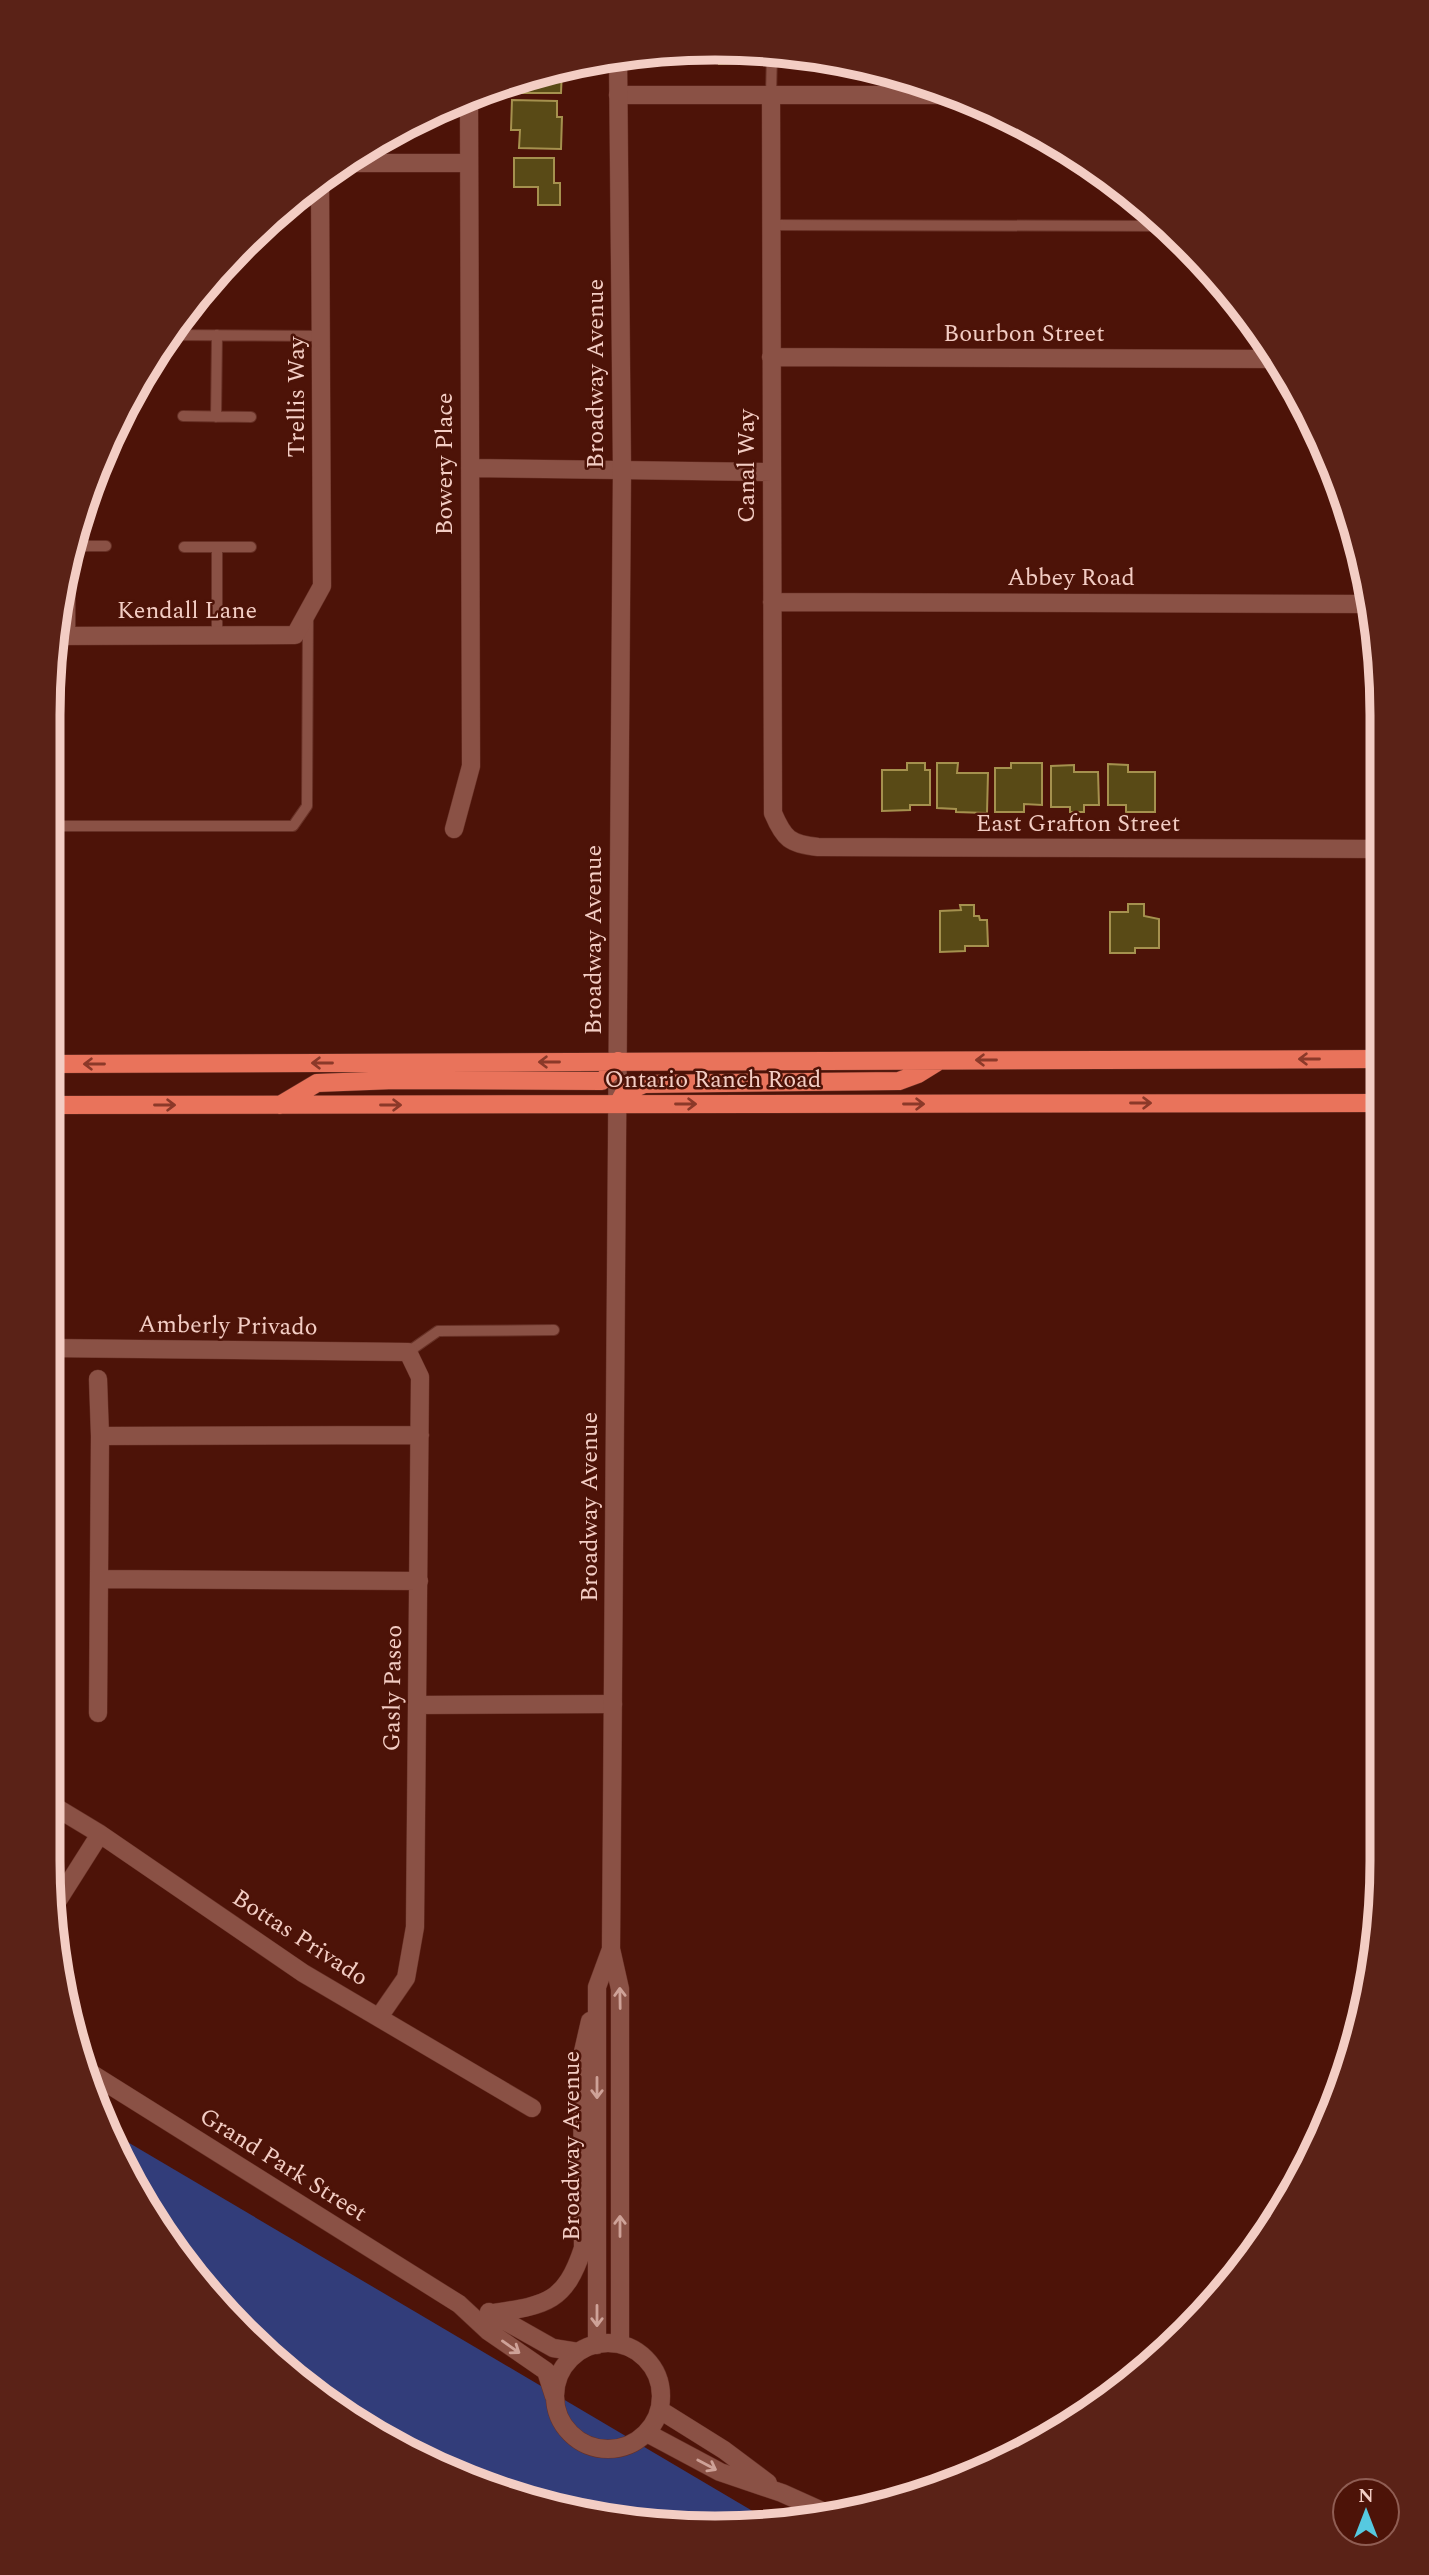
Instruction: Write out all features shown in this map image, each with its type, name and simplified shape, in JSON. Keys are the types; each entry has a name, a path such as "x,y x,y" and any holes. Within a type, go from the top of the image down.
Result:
{"main road":[{"name":"Ontario Ranch Road","path":"60,1064 1370,1059"},
{"path":"618,1104 624,1093 643,1084 899,1081 918,1074 939,1061"},
{"path":"280,1105 317,1083 395,1080 602,1081 618,1062"},
{"name":"Ontario Ranch Road","path":"60,1105 1370,1103"}],"street":[{"name":"Broadway Avenue","path":"618,67 622,470 611,1949 620,1989 620,2343"},
{"path":"618,95 928,95"},
{"name":"Canal Way","path":"771,95 773,813 782,834"},
{"name":"Bowery Place","path":"454,829 471,766 469,107"},
{"path":"362,163 470,163"},
{"name":"Trellis Way","path":"308,613 322,586 320,192"},
{"name":"Bourbon Street","path":"771,357 1264,359"},
{"path":"470,468 772,472"},
{"name":"Abbey Road","path":"772,602 1360,604"},
{"name":"Kendall Lane","path":"64,636 295,635 308,613"},
{"name":"East Grafton Street","path":"782,834 798,845 818,847 1370,849"},
{"name":"Amberly Privado","path":"60,1348 408,1353"},
{"name":"Gasly Paseo","path":"379,2017 406,1978 415,1927 420,1377 408,1353"},
{"path":"98,1379 98,1713"},
{"path":"100,1436 420,1435"},
{"path":"99,1578 418,1581"},
{"path":"417,1705 613,1704"},
{"name":"Bottas Privado","path":"60,1810 100,1834 303,1972 532,2108"},
{"path":"61,1896 100,1834"},
{"name":"Broadway Avenue","path":"597,2345 597,1987 611,1949"},
{"path":"493,2314 538,2306 561,2291 575,2272 583,2248 582,2056 597,1987"},
{"name":"Grand Park Street","path":"96,2076 459,2304 488,2331 546,2371 554,2396"},
{"name":"Grand Park Street","path":"459,2304 493,2314 553,2348 578,2352"},
{"path":"620,2343 639,2353 651,2364 660,2386 660,2410 647,2434 619,2449 603,2450 574,2438 563,2426 556,2412 554,2396 561,2371 578,2352 597,2345 620,2343"},
{"path":"660,2410 724,2450 782,2493"},
{"path":"647,2434 720,2472 782,2493 814,2508"}],"lane":[{"path":"771,95 772,62"},
{"path":"771,225 1150,226"},
{"path":"181,335 321,336"},
{"path":"216,335 216,417"},
{"path":"183,416 251,417"},
{"path":"82,546 106,547"},
{"path":"184,547 251,547"},
{"path":"216,547 216,635"},
{"path":"60,826 293,826 307,806 308,613"},
{"path":"408,1353 438,1331 554,1330"}],"shaded area":[{"path":"122,2139 758,2514 672,2514 587,2503 504,2481 464,2466 387,2428 316,2380 251,2324 195,2259 170,2224 147,2188"}],"building":[{"path":"718,60 738,61 738,63 719,64"},
{"path":"562,78 561,93 519,93 519,90"},
{"path":"512,100 557,101 557,117 562,117 561,149 519,148 520,130 511,130"},
{"path":"514,158 554,158 554,183 560,183 560,205 538,205 538,187 514,187"},
{"path":"907,763 925,763 925,770 930,770 930,805 910,805 910,810 882,811 882,770 907,770"},
{"path":"937,763 958,763 957,773 988,773 987,813 937,808"},
{"path":"1011,763 1042,763 1042,805 1024,804 1024,812 995,812 995,768 1011,768"},
{"path":"1108,764 1128,765 1128,772 1155,772 1155,812 1126,812 1126,805 1108,805"},
{"path":"1074,765 1074,772 1098,772 1099,805 1084,805 1084,812 1070,812 1070,807 1051,807 1051,766"},
{"path":"1128,904 1144,904 1144,916 1159,919 1159,948 1135,948 1135,953 1110,953 1110,912 1128,912"},
{"path":"960,905 974,905 974,916 987,920 988,946 965,946 965,951 940,952 940,911 961,910"}]}
